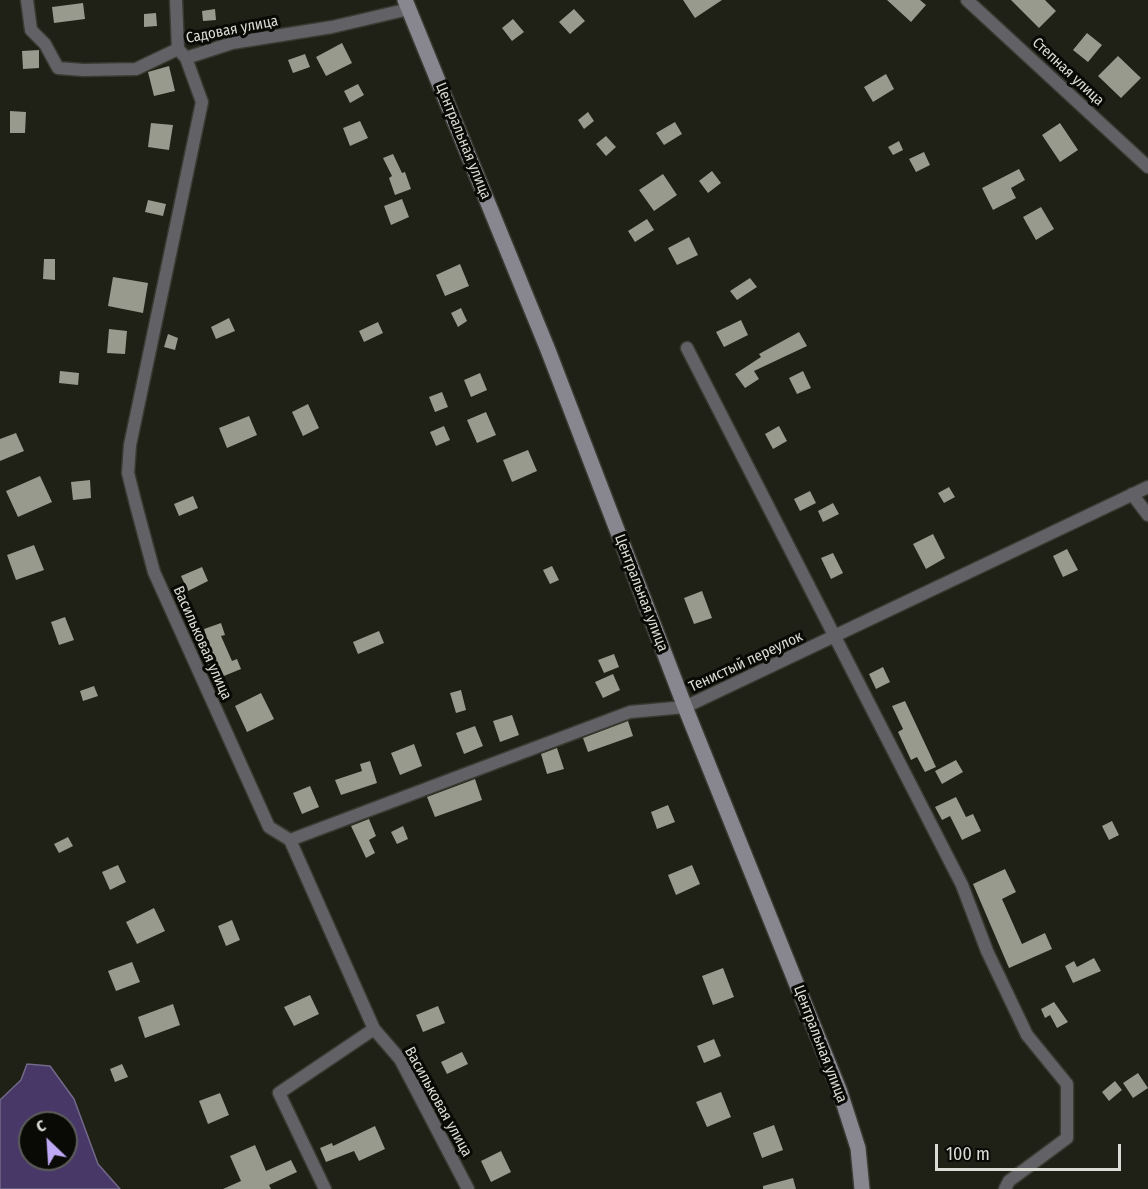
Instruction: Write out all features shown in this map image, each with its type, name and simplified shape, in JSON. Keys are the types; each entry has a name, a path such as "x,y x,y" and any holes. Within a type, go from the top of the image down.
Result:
{"street":[{"name":"Садовая улица","path":"27,0 31,30 45,44 58,68 83,70 136,69 182,53 332,27 407,4"},
{"name":"Васильковая улица","path":"176,0 182,53 202,102 133,434 128,473 154,573 270,827 290,840 374,1029 400,1059 468,1189"},
{"name":"Степная улица","path":"968,0 1148,166"},
{"name":"Центральная улица","path":"407,4 548,350 685,706 840,1092 858,1148 862,1189"},
{"path":"687,348 833,638 962,885 987,951 1028,1035 1067,1084 1067,1138 1009,1181 1005,1189"},
{"name":"Тенистый переулок","path":"290,840 630,712 685,706 833,638 1148,487"},
{"path":"1132,494 1148,515"},
{"path":"325,1189 279,1093 374,1029"}],"shaded area":[{"path":"27,1064 50,1066 74,1099 98,1164 120,1189 0,1189 0,1100 21,1080"}],"building":[{"path":"683,0 722,0 695,18"},
{"path":"887,0 920,0 926,5 911,22"},
{"path":"1011,0 1045,0 1056,11 1039,28"},
{"path":"83,3 85,19 54,23 52,7"},
{"path":"215,9 216,20 203,21 202,11"},
{"path":"574,9 585,21 570,34 559,22"},
{"path":"156,13 157,26 144,27 144,14"},
{"path":"513,19 524,32 512,41 502,28"},
{"path":"1087,33 1102,45 1088,62 1073,50"},
{"path":"342,43 352,63 326,76 316,57"},
{"path":"39,50 39,68 23,69 22,51"},
{"path":"305,54 310,67 293,73 288,60"},
{"path":"1118,56 1141,78 1121,98 1098,76"},
{"path":"169,66 175,91 154,96 148,72"},
{"path":"886,74 894,89 873,102 864,87"},
{"path":"358,84 364,95 350,103 344,91"},
{"path":"10,111 26,112 25,133 10,133"},
{"path":"588,112 594,121 584,129 578,120"},
{"path":"360,121 368,138 350,146 343,128"},
{"path":"675,122 682,134 664,145 656,133"},
{"path":"151,123 173,125 169,150 148,147"},
{"path":"1060,123 1078,150 1060,162 1042,135"},
{"path":"606,136 616,147 606,156 596,144"},
{"path":"899,141 903,150 893,155 888,147"},
{"path":"924,152 930,165 916,172 909,159"},
{"path":"393,154 402,173 405,172 411,189 395,195 389,178 392,176 383,158"},
{"path":"1019,169 1025,180 1011,188 1016,198 993,210 982,188"},
{"path":"712,171 721,183 708,193 699,181"},
{"path":"663,174 677,195 654,211 639,190"},
{"path":"402,199 409,217 391,225 384,206"},
{"path":"148,200 166,204 163,216 145,212"},
{"path":"1041,207 1054,229 1036,240 1023,217"},
{"path":"647,219 654,230 635,242 628,231"},
{"path":"689,237 698,255 677,265 668,248"},
{"path":"44,259 55,259 55,280 43,279"},
{"path":"460,264 469,286 445,296 436,275"},
{"path":"113,277 148,283 143,313 108,306"},
{"path":"750,278 757,287 737,300 730,291"},
{"path":"461,308 467,321 458,327 451,313"},
{"path":"229,318 235,331 216,339 211,327"},
{"path":"741,320 748,335 724,347 716,332"},
{"path":"378,322 383,333 364,342 359,331"},
{"path":"109,329 127,331 125,354 107,353"},
{"path":"799,332 807,346 754,371 759,379 745,388 735,374 761,357 759,354"},
{"path":"168,334 178,338 175,350 164,347"},
{"path":"60,371 79,373 78,385 59,383"},
{"path":"803,371 811,388 797,394 789,378"},
{"path":"480,373 487,390 471,397 464,380"},
{"path":"442,392 448,407 435,412 429,397"},
{"path":"308,404 319,428 303,436 292,412"},
{"path":"486,412 496,435 477,443 467,420"},
{"path":"249,416 257,435 227,448 219,428"},
{"path":"444,426 450,440 436,446 430,432"},
{"path":"779,426 787,441 773,449 765,434"},
{"path":"16,433 24,451 0,461 0,439"},
{"path":"528,450 537,471 512,482 503,460"},
{"path":"40,476 52,502 18,517 6,491"},
{"path":"90,480 91,498 73,500 71,482"},
{"path":"949,487 955,497 944,503 938,493"},
{"path":"810,491 816,503 800,511 794,499"},
{"path":"193,496 198,508 179,516 174,504"},
{"path":"833,503 839,514 823,522 818,511"},
{"path":"933,534 945,558 926,569 913,544"},
{"path":"34,545 44,570 16,580 7,555"},
{"path":"1067,549 1078,570 1063,577 1053,556"},
{"path":"833,553 843,573 831,579 821,558"},
{"path":"552,566 559,580 550,584 543,570"},
{"path":"202,567 208,581 188,591 181,576"},
{"path":"702,591 712,618 694,624 684,598"},
{"path":"65,617 74,640 59,645 51,622"},
{"path":"221,623 225,635 221,636 232,661 237,659 241,669 219,678 214,666 208,668 202,653 210,649 204,629"},
{"path":"379,631 384,643 358,654 353,642"},
{"path":"614,654 619,667 604,673 598,660"},
{"path":"883,667 890,682 876,689 869,674"},
{"path":"613,674 620,690 603,698 595,682"},
{"path":"94,686 98,696 83,701 80,691"},
{"path":"461,690 466,710 456,713 450,693"},
{"path":"261,693 274,719 247,732 235,706"},
{"path":"905,701 936,767 925,772 917,757 911,760 898,732 903,729 892,706"},
{"path":"512,715 519,735 500,742 493,721"},
{"path":"628,721 633,736 588,752 583,738"},
{"path":"475,726 483,746 464,754 456,733"},
{"path":"414,744 422,766 400,775 391,753"},
{"path":"557,748 564,769 547,774 541,754"},
{"path":"956,760 963,772 942,784 935,771"},
{"path":"370,761 377,783 341,795 335,780 362,771 360,764"},
{"path":"475,779 482,800 435,817 427,797"},
{"path":"310,786 319,807 302,814 293,793"},
{"path":"956,797 966,817 973,814 981,831 962,840 950,816 942,820 935,807"},
{"path":"668,805 675,822 657,829 651,812"},
{"path":"369,819 376,836 369,840 375,853 366,858 351,826"},
{"path":"1112,821 1119,835 1109,840 1102,826"},
{"path":"403,826 408,839 397,844 391,832"},
{"path":"68,837 73,846 59,853 54,844"},
{"path":"118,865 126,882 110,890 102,872"},
{"path":"692,865 700,884 676,895 668,875"},
{"path":"1005,869 1016,892 1002,899 1022,944 1045,933 1052,949 1009,968 973,884"},
{"path":"154,908 165,931 137,944 126,922"},
{"path":"232,920 240,940 226,946 218,926"},
{"path":"1094,958 1101,971 1073,983 1065,966 1074,961 1077,967"},
{"path":"132,962 140,982 116,991 108,971"},
{"path":"723,968 734,997 713,1005 702,976"},
{"path":"310,995 319,1014 294,1026 284,1007"},
{"path":"1054,1002 1068,1022 1057,1028 1050,1015 1045,1018 1041,1009"},
{"path":"173,1004 180,1025 145,1038 138,1017"},
{"path":"438,1006 445,1023 423,1032 416,1015"},
{"path":"714,1039 721,1056 704,1063 697,1046"},
{"path":"462,1052 468,1064 447,1074 441,1062"},
{"path":"122,1064 128,1077 115,1082 110,1069"},
{"path":"1138,1073 1148,1088 1133,1098 1123,1083"},
{"path":"1115,1081 1122,1090 1109,1101 1102,1092"},
{"path":"721,1092 731,1117 707,1127 696,1102"},
{"path":"220,1093 229,1115 208,1124 199,1101"},
{"path":"774,1125 783,1150 762,1158 753,1133"},
{"path":"375,1126 385,1149 359,1161 354,1151 326,1162 320,1148 332,1143 333,1146"},
{"path":"255,1145 266,1171 291,1160 297,1172 269,1185 271,1189 223,1189 241,1181 230,1156"},
{"path":"501,1151 511,1172 491,1182 481,1161"},
{"path":"793,1178 796,1189 763,1189 763,1186"}]}
